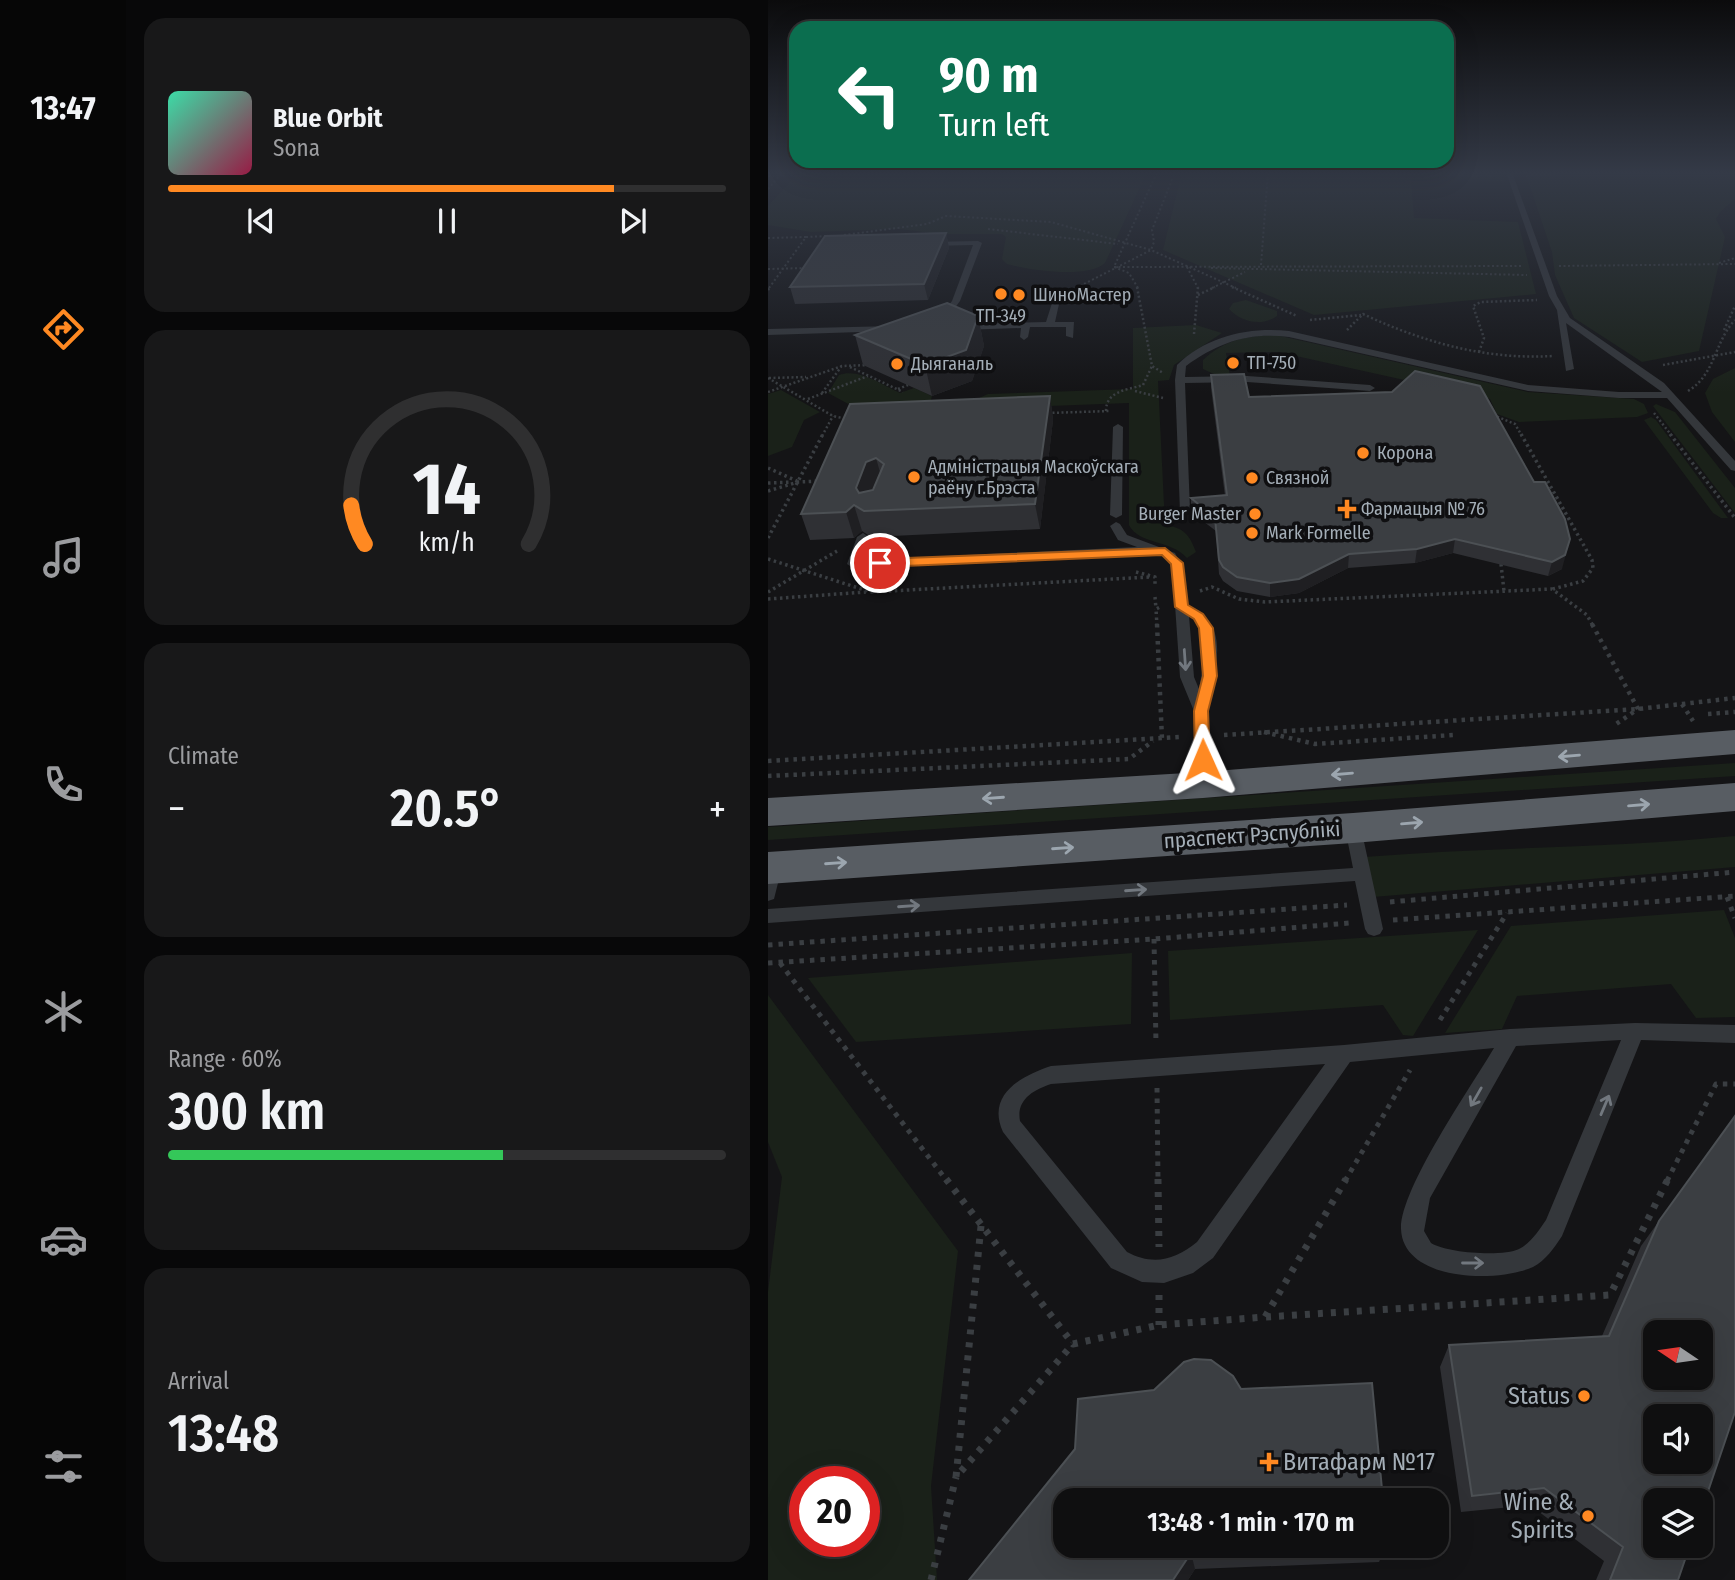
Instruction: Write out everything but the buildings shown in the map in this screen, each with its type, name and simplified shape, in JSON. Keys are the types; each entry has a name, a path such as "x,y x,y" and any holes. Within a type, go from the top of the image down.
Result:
{"highway":[{"path":"768,812 1203,785 1735,742"},
{"name":"праспект Рэспублікі","path":"770,876 1735,797"}],"lane":[{"path":"977,246 952,308 934,327 1071,324 1070,336"},
{"path":"1535,246 1557,304 1567,320 1591,340 1637,366 1670,395 1735,468"},
{"path":"1035,298 1058,297 1050,324"},
{"path":"1557,304 1569,369"},
{"path":"1024,337 1026,325"},
{"path":"768,332 907,328"},
{"path":"1184,510 1180,382 1182,365 1224,338 1262,331 1289,334 1545,390 1641,396 1670,395"},
{"path":"1180,382 1247,379 1370,388"},
{"path":"1118,428 1116,520 1122,537 1174,558 1179,576 1175,605 1187,677 1201,711"},
{"path":"863,537 853,564 1159,550"},
{"path":"1175,605 1199,616 1206,628 1210,676 1201,711 1203,785"},
{"path":"1354,828 1373,925"},
{"path":"768,916 1363,874"},
{"path":"1510,1038 1420,1194 1414,1210 1412,1229 1417,1247 1429,1257 1445,1263 1511,1262 1527,1257 1542,1245 1554,1228 1635,1031"},
{"path":"1344,1054 1205,1250 1192,1262 1159,1273 1132,1268 1119,1260 1011,1125 1007,1115 1008,1104 1015,1094 1037,1079 1156,1066 1344,1054 1510,1038 1635,1031 1735,1034"}],"path":[{"path":"768,290 800,246"},
{"path":"1114,267 1121,246"},
{"path":"1130,246 1151,250 1193,266 1317,325"},
{"path":"1071,291 1151,250 1153,246"},
{"path":"1261,265 1262,246"},
{"path":"1711,265 1735,258"},
{"path":"1193,266 1246,271 1543,270 1735,264"},
{"path":"1198,295 1254,265"},
{"path":"1114,267 1261,265 1543,270"},
{"path":"1186,266 1198,284 1193,329 1197,354"},
{"path":"1106,411 1106,402 1112,395 1143,385 1152,366 1137,284 1129,273 1114,267"},
{"path":"768,270 818,268"},
{"path":"1483,378 1479,350 1484,338 1473,306 1481,302 1557,304"},
{"path":"1670,395 1698,387 1707,378 1728,317 1735,306"},
{"path":"1307,320 1362,315 1411,337 1479,350 1515,356 1567,354"},
{"path":"1362,315 1349,329 1336,334 1380,355"},
{"path":"1723,334 1735,320"},
{"path":"1637,366 1715,357 1735,352"},
{"path":"844,365 903,392"},
{"path":"821,394 844,365"},
{"path":"768,392 844,365 875,365"},
{"path":"1152,366 1180,382"},
{"path":"768,378 812,376"},
{"path":"807,400 868,376"},
{"path":"768,378 833,416 854,419"},
{"path":"897,390 908,385"},
{"path":"1641,396 1735,518"},
{"path":"1198,592 1212,587 1238,599 1265,602 1552,589 1583,581 1593,568 1592,560 1515,424 1494,416 1489,406"},
{"path":"1038,413 1117,410"},
{"path":"768,537 833,416"},
{"path":"768,468 798,482"},
{"path":"768,483 833,481"},
{"path":"768,491 798,482"},
{"path":"768,559 871,592"},
{"path":"1501,565 1504,591"},
{"path":"768,592 804,572"},
{"path":"768,599 1179,576"},
{"path":"1155,577 1155,584"},
{"path":"1552,589 1587,615 1638,709"},
{"path":"1238,599 1243,593"},
{"path":"1155,597 1162,739"},
{"path":"1156,609 1175,605"},
{"path":"1224,735 1638,709 1735,698"},
{"path":"1603,725 1617,724 1638,709"},
{"path":"1264,732 1315,744 1466,734"},
{"path":"768,761 1183,737"},
{"path":"768,776 1129,759 1155,739"},
{"path":"768,945 1369,904 1735,872"},
{"path":"768,963 1373,925 1735,896"},
{"path":"1727,897 1735,918"},
{"path":"956,1477 1072,1344 1159,1325 1265,1317 1425,1045 1507,913"},
{"path":"1154,939 1159,1325"},
{"path":"780,962 1072,1344"},
{"path":"931,1580 956,1477 981,1225"}],"shaded area":[{"path":"1004,246 1113,246 1105,263 1086,271 1029,269 1007,264 1002,259"},
{"path":"1164,246 1524,246 1536,294 1314,315 1163,250"},
{"path":"1550,246 1723,246 1699,351 1642,362 1574,318 1555,275"},
{"path":"1246,300 1277,311 1277,316 1252,322 1229,309 1233,303"},
{"path":"1196,325 1222,333 1174,365 1169,380 1158,381 1165,525 1177,528 1188,536 1196,552 1187,558 1172,548 1140,536 1129,525 1129,403 865,413 828,393 839,375 847,373 870,378 900,393 914,388 932,396 931,400 979,398 988,394 1133,389 1133,328"},
{"path":"1276,335 1528,392 1634,399 1644,404 1648,413 1637,417 1519,422 1497,414 1490,399 1278,352 1226,353 1230,376 1216,375 1203,369 1203,360 1228,343 1255,336"},
{"path":"1735,368 1735,442 1712,412 1705,393 1713,379"},
{"path":"781,390 820,412 804,420 792,447 768,456 768,394"},
{"path":"1656,404 1675,412 1735,488 1735,513 1653,406"},
{"path":"1651,417 1656,420 1728,518 1721,518 1713,513 1644,420"},
{"path":"1735,763 1735,776 768,840 768,827"},
{"path":"1735,836 1735,867 1373,897 1364,857 1643,843"},
{"path":"1724,910 1735,938 1735,1017 1696,1018 1671,984 1517,996 1502,1029 1445,1033 1511,926"},
{"path":"1478,930 1413,1036 1403,1035 1383,1005 1170,1020 1168,951"},
{"path":"1132,953 1131,1024 856,1042 808,978"},
{"path":"768,995 958,1251 931,1486 937,1580 768,1580 768,1292 782,1177 768,1142"}],"place":[{"name":"ТП-349","path":"1001,294"},
{"name":"ШиноМастер","path":"1019,295"},
{"name":"ТП-750","path":"1233,363"},
{"name":"Дыяганаль","path":"897,364"},
{"name":"Корона","path":"1363,453"},
{"name":"Адміністрацыя Маскоўскага раёну г.Брэста","path":"914,477"},
{"name":"Связной","path":"1252,478"},
{"name":"Фармацыя № 76","path":"1347,509"},
{"name":"Burger Master","path":"1255,514"},
{"name":"Mark Formelle","path":"1252,533"},
{"name":"Status","path":"1584,1396"},
{"name":"Витафарм №17","path":"1269,1462"},
{"name":"Wine & Spirits","path":"1588,1516"}],"route":[{"path":"880,563 1159,550 1165,552 1177,563 1181,607 1199,616 1206,628 1210,676 1209,690 1201,711 1203,760"}]}
